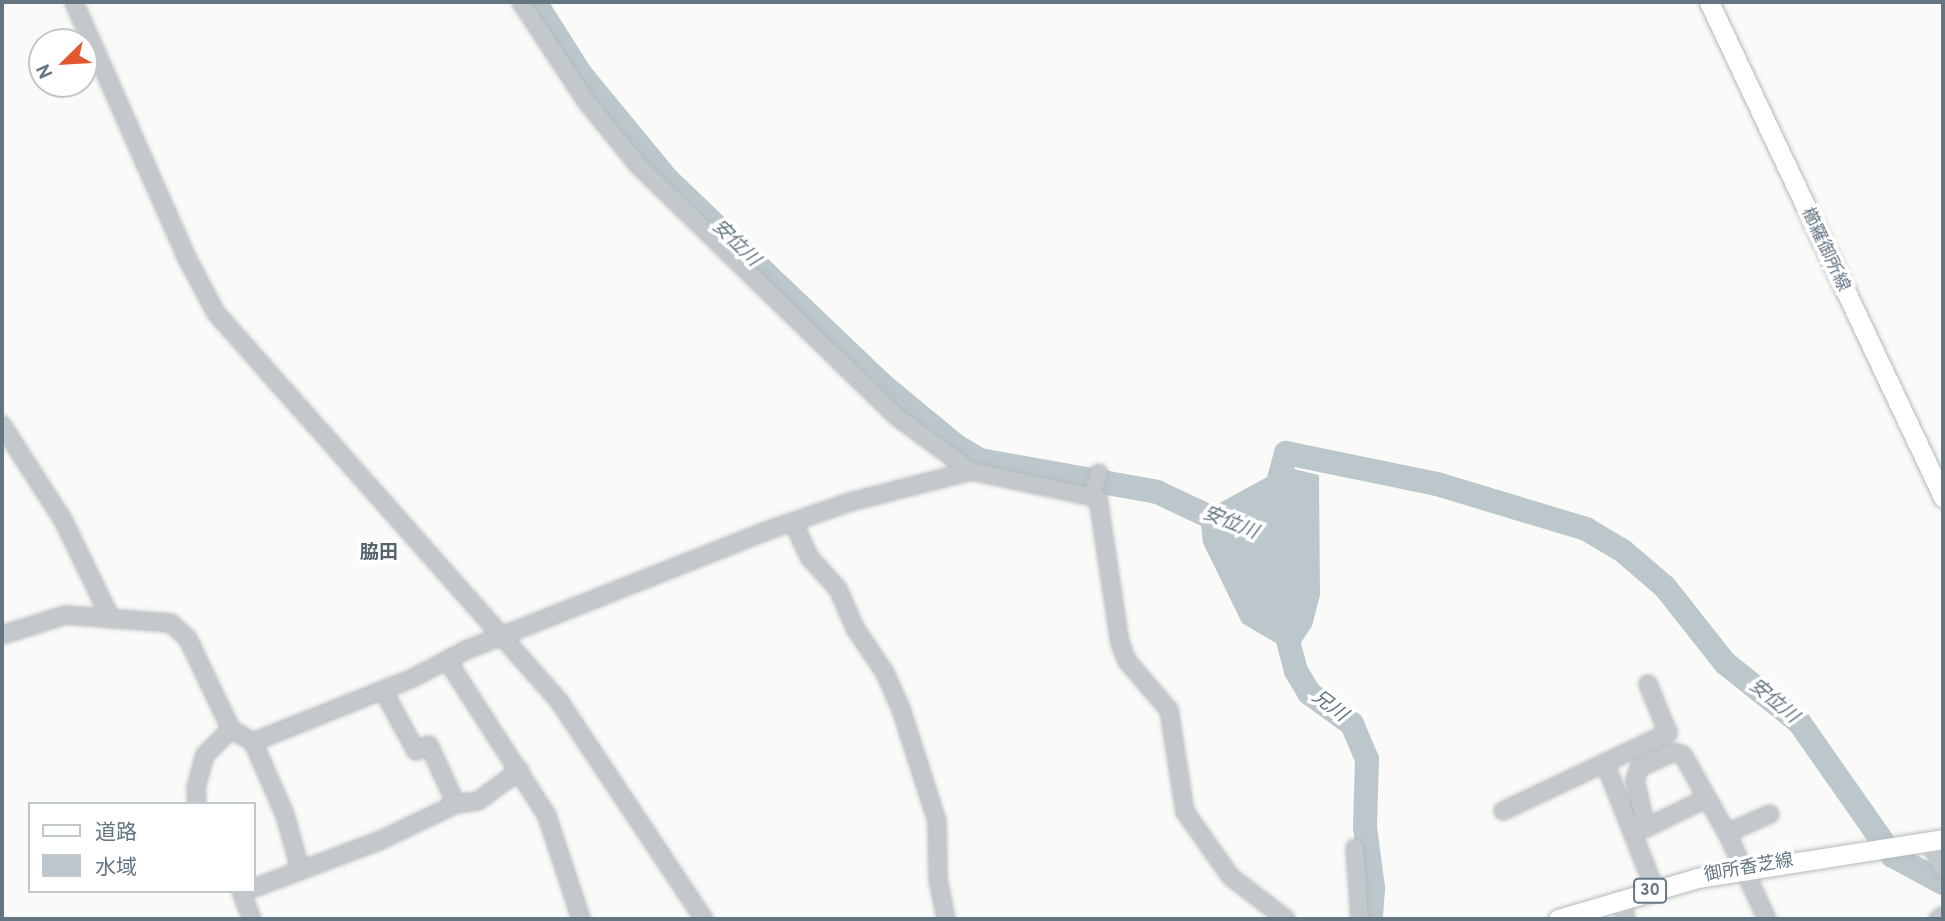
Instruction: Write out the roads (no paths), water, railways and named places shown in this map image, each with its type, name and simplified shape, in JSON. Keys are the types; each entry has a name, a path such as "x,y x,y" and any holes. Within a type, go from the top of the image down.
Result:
{"main road":[{"name":"櫛羅御所線","path":"1709,2 1943,497"},
{"name":"御所香芝線","path":"1558,919 1621,899 1744,869 1936,840"}],"street":[{"path":"74,2 187,258 216,313 502,636 571,719 704,919"},
{"path":"521,2 586,101 661,190 862,386 971,471"},
{"path":"2,425 63,520 111,619"},
{"path":"253,742 383,690 502,636 793,522 850,502 971,471 1092,495 1101,505 1120,642 1127,661 1168,710 1185,812 1231,877 1286,919"},
{"path":"1092,495 1099,473"},
{"path":"793,522 810,558 838,589 855,628 885,673 901,709 937,821 937,879 946,919"},
{"path":"2,635 65,615 171,623 180,630 231,729 253,742 285,815 300,869"},
{"path":"447,660 547,816 581,919"},
{"path":"1503,811 1668,733 1648,684"},
{"path":"383,690 416,751 429,745 456,804"},
{"path":"197,802 196,788 205,755 231,729"},
{"path":"1707,798 1646,828 1635,780 1639,768 1673,752 1683,755 1727,833 1767,919"},
{"path":"1605,763 1655,890"},
{"path":"256,887 381,840 456,804 478,801 520,770"},
{"path":"1727,833 1770,814"},
{"path":"1936,840 1943,870"},
{"path":"1354,848 1361,885 1360,919"},
{"path":"246,893 252,919"},
{"path":"1621,899 1626,919"},
{"path":"1938,919 1943,916"}],"water":[{"path":"1285,467 1319,475 1320,595 1312,626 1300,644 1286,649 1242,623 1203,543 1201,525 1216,505"}],"waterway":[{"name":"安位川","path":"535,2 580,73 667,179 885,387 955,445 980,460 1157,492 1236,529"},
{"name":"安位川","path":"1273,501 1286,453 1437,484 1586,529 1623,551 1665,587 1725,663 1799,722 1893,856 1943,883"},
{"name":"兄川","path":"1281,614 1296,671 1309,693 1352,724 1367,759 1365,827 1373,888 1371,919"}],"district":[{"name":"脇田","path":"379,554"}]}
